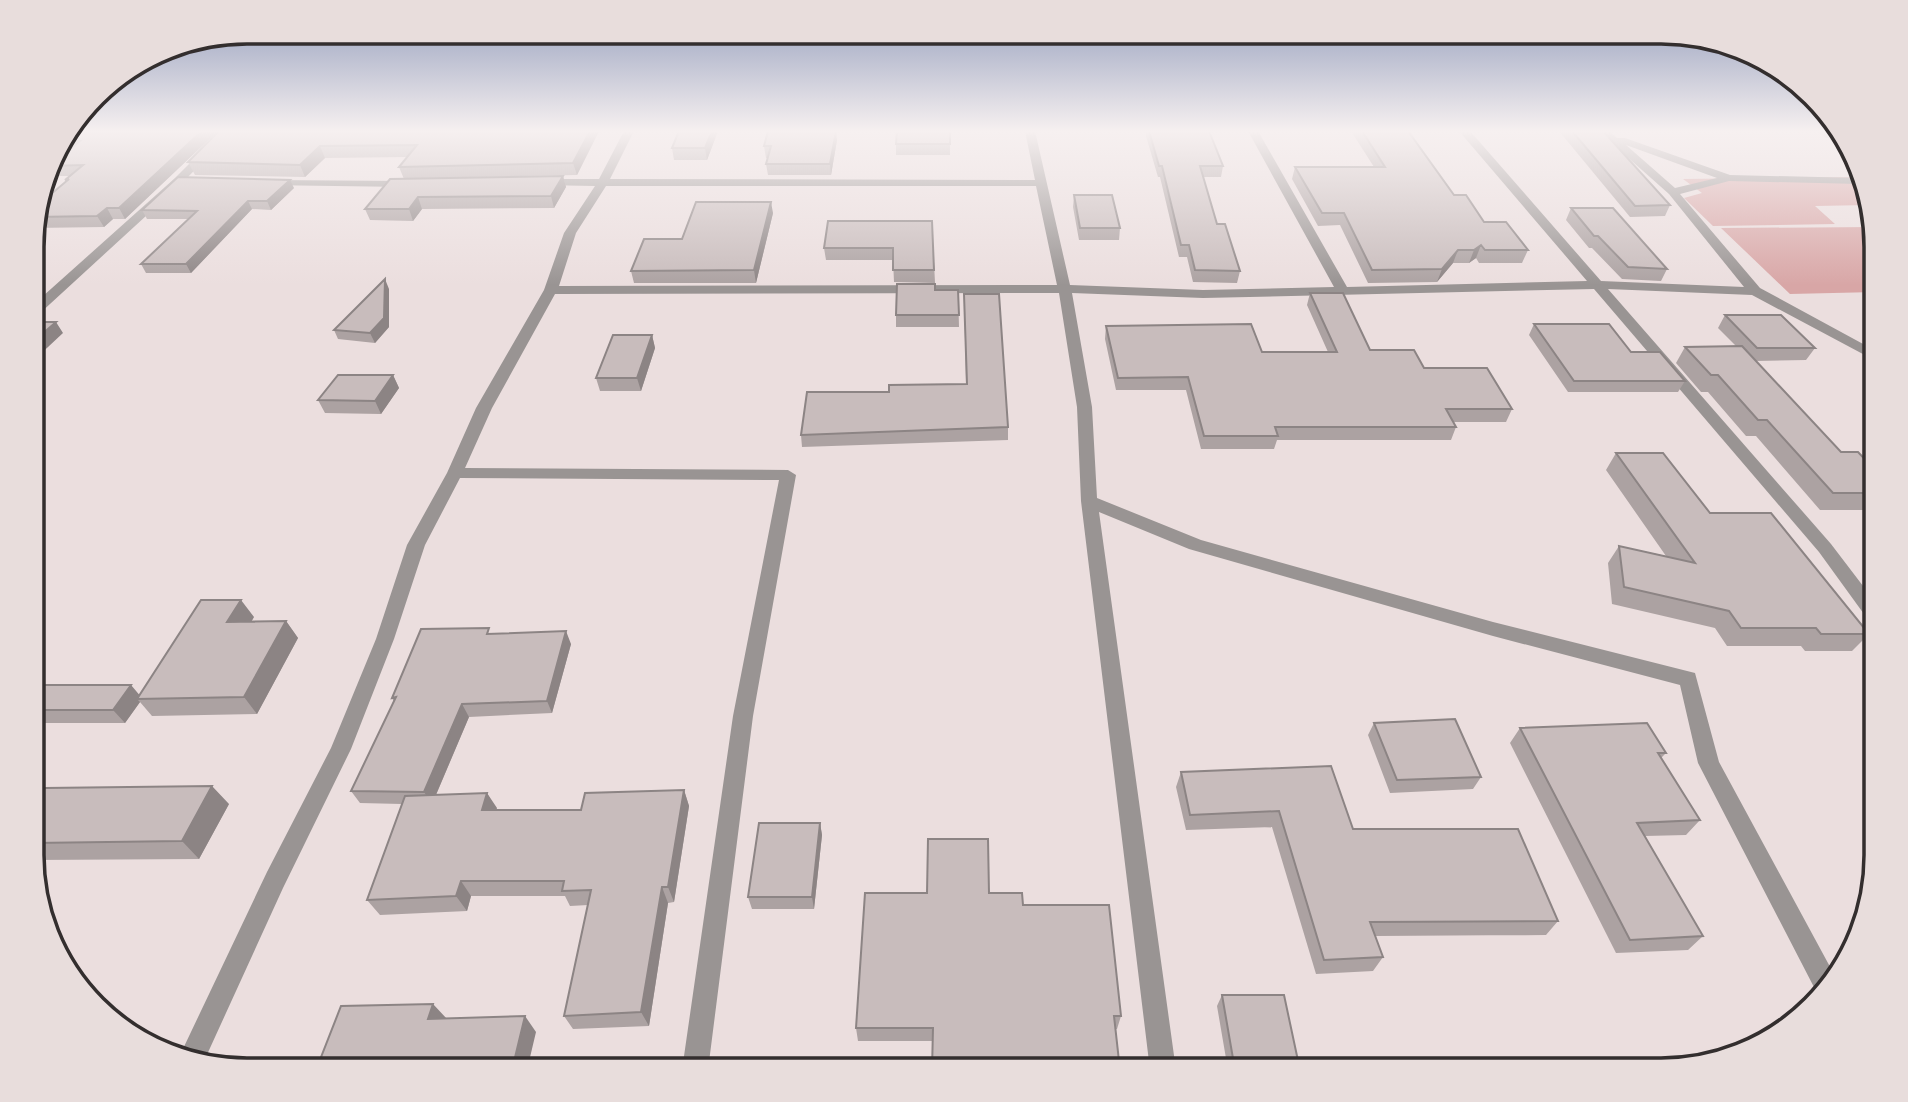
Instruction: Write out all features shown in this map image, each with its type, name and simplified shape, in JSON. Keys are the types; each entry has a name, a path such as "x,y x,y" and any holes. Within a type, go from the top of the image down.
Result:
{"street":[{"path":"44,302 177,182"},
{"path":"195,1051 275,880 341,749 385,639 415,545 455,473 484,408 551,290 570,233 602,182"},
{"path":"957,182 1041,183 1066,289 1090,452 1089,501 1161,1058"},
{"path":"1282,182 1342,290"},
{"path":"1509,182 1825,548 1864,600"},
{"path":"1662,182 1673,192 1755,291 1864,350"},
{"path":"1673,192 1711,182"},
{"path":"248,183 414,184"},
{"path":"551,290 1066,289 1203,294 1599,285 1755,291"},
{"path":"455,473 788,475 743,716 697,1058"},
{"path":"1089,501 1195,545 1493,629 1688,679 1709,762 1823,978"}],"shaded area":[{"path":"1688,182 1853,182 1860,205 1815,206 1835,224 1713,226 1684,198 1702,193"},
{"path":"1863,227 1864,292 1790,294 1721,228"}],"building":[{"path":"65,182 147,182 119,208 107,208 97,216 46,217 51,194"},
{"path":"172,182 287,182 267,201 248,201 186,264 141,264 197,211 142,210"},
{"path":"387,182 559,182 551,196 418,197 409,209 365,209"},
{"path":"1166,182 1205,182 1217,224 1225,224 1240,271 1195,270 1189,245 1181,245"},
{"path":"1304,182 1445,182 1454,195 1466,195 1484,222 1506,222 1528,250 1485,250 1481,245 1474,250 1458,250 1442,269 1372,270 1344,213 1322,213"},
{"path":"1615,182 1650,182 1670,205 1635,206"},
{"path":"1074,195 1112,195 1120,228 1080,228"},
{"path":"696,202 771,202 754,270 631,271 644,239 682,239"},
{"path":"1571,208 1613,208 1667,269 1628,267 1598,236 1594,236"},
{"path":"828,221 932,221 934,270 893,270 893,248 824,248"},
{"path":"385,279 384,318 370,333 334,330"},
{"path":"897,284 935,284 935,290 958,290 959,315 896,315"},
{"path":"1310,293 1343,293 1370,350 1414,350 1424,368 1487,368 1512,409 1446,409 1456,427 1275,427 1278,436 1204,436 1188,377 1118,378 1106,326 1251,324 1262,352 1337,352"},
{"path":"964,294 999,294 1008,427 801,435 807,392 889,392 889,385 967,384"},
{"path":"1725,315 1781,315 1815,348 1757,348"},
{"path":"44,322 56,322 44,332"},
{"path":"1534,324 1609,324 1631,352 1660,352 1685,381 1574,381"},
{"path":"613,335 652,335 637,378 596,378"},
{"path":"1742,346 1841,452 1858,452 1864,458 1864,493 1833,493 1767,420 1758,420 1718,375 1711,375 1685,347"},
{"path":"338,375 393,375 375,401 318,400"},
{"path":"1616,453 1663,453 1710,513 1771,513 1864,628 1864,634 1821,634 1816,628 1741,628 1729,611 1624,587 1619,546 1695,563"},
{"path":"201,600 241,600 227,622 286,621 244,697 137,699"},
{"path":"489,628 487,634 566,631 547,701 462,704 424,792 351,791 396,697 392,698 421,629"},
{"path":"44,685 131,685 113,710 44,710"},
{"path":"1455,719 1481,777 1397,780 1374,723"},
{"path":"1647,723 1666,753 1658,753 1700,820 1637,823 1703,936 1630,940 1520,728"},
{"path":"1331,766 1353,829 1518,829 1558,921 1370,922 1383,957 1324,960 1279,811 1190,815 1181,772"},
{"path":"212,786 182,841 44,843 45,788"},
{"path":"684,790 668,887 662,887 641,1012 564,1016 591,890 562,891 564,881 461,881 456,896 367,900 405,796 487,793 482,810 581,810 585,793"},
{"path":"759,823 820,823 812,897 748,897"},
{"path":"928,839 988,839 989,893 1022,893 1023,905 1109,905 1121,1016 1114,1016 1119,1058 932,1058 933,1028 856,1028 865,893 927,893"},
{"path":"1222,995 1284,995 1297,1058 1233,1058"},
{"path":"433,1004 428,1019 525,1016 515,1058 321,1058 341,1006"}]}
